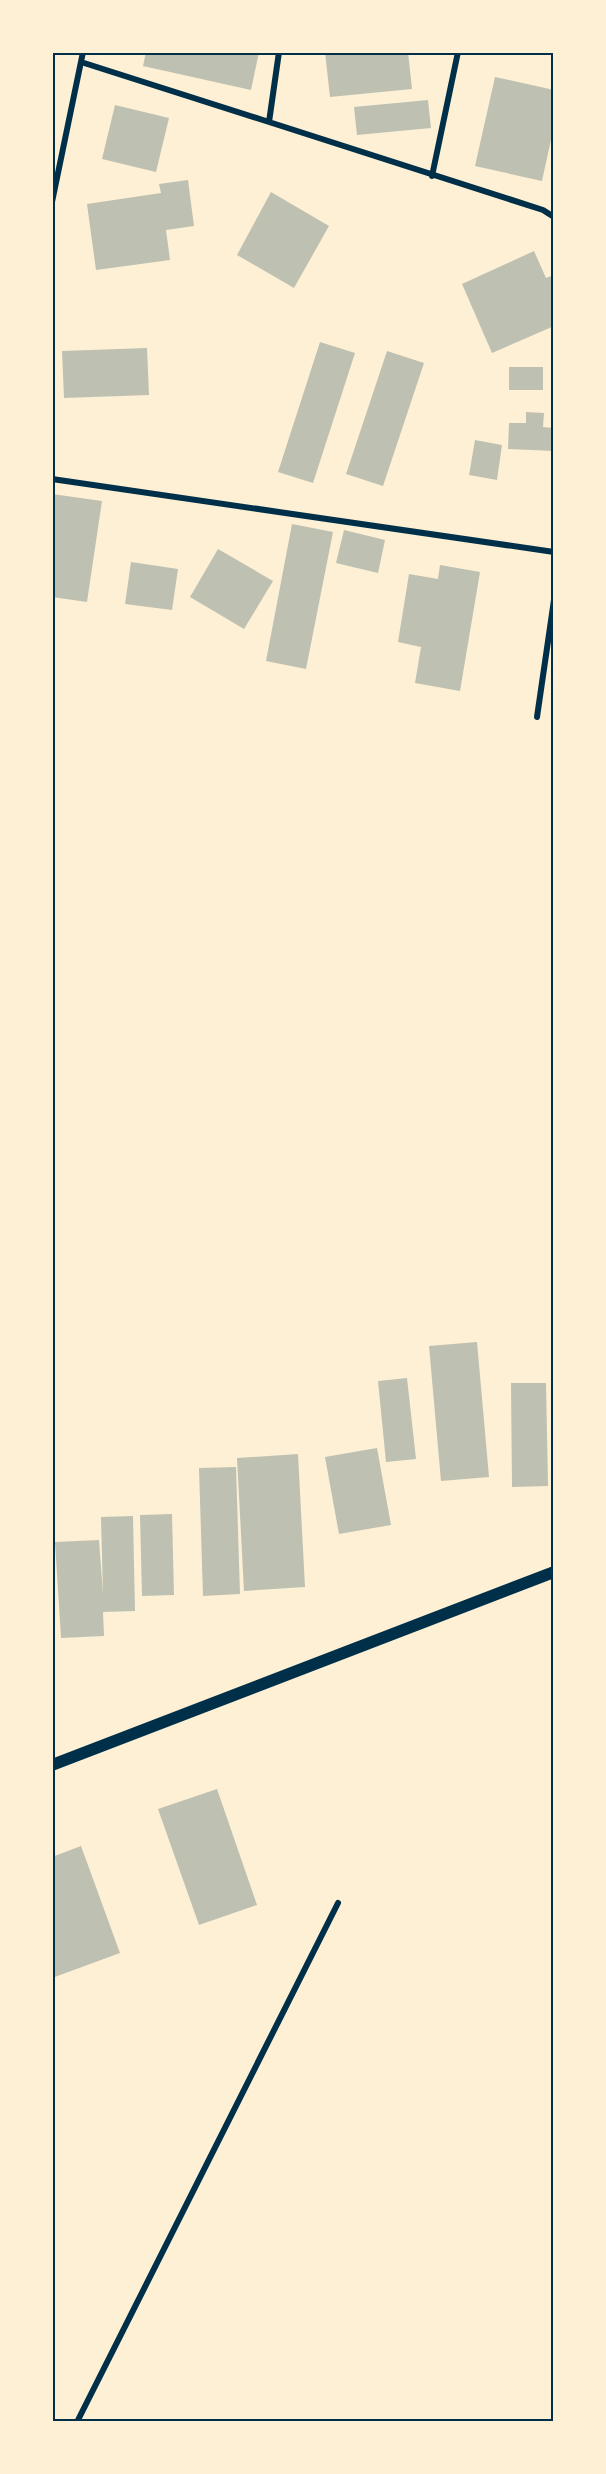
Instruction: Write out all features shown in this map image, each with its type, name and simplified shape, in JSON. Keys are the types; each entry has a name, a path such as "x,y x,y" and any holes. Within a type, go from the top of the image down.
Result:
{"main road":[{"path":"52,1765 554,1572"}],"street":[{"path":"52,202 83,52"},
{"path":"269,122 279,52"},
{"path":"432,176 458,52"},
{"path":"81,62 543,210 554,218"},
{"path":"52,478 554,552"},
{"path":"537,717 554,600"},
{"path":"76,2421 338,1903"}],"building":[{"path":"146,52 259,52 251,90 143,66"},
{"path":"325,52 408,52 412,89 330,97"},
{"path":"495,77 554,90 554,126 542,181 475,166"},
{"path":"428,100 431,128 357,135 354,107"},
{"path":"115,105 169,118 156,172 102,159"},
{"path":"188,180 194,226 166,230 170,260 96,270 87,204 161,193 159,184"},
{"path":"271,192 329,226 294,288 237,255"},
{"path":"534,251 546,278 554,275 554,326 492,353 462,284"},
{"path":"320,342 355,353 313,483 278,472"},
{"path":"147,348 149,395 64,398 62,351"},
{"path":"387,351 424,363 383,486 346,474"},
{"path":"509,367 543,367 543,390 509,390"},
{"path":"526,412 544,413 543,427 554,428 554,451 508,449 509,423 526,423"},
{"path":"475,440 502,445 497,480 469,475"},
{"path":"52,494 102,501 87,602 52,597"},
{"path":"292,524 333,532 306,669 266,661"},
{"path":"344,530 385,540 378,573 336,563"},
{"path":"218,549 273,581 244,629 190,597"},
{"path":"131,562 178,569 172,610 125,604"},
{"path":"440,565 480,572 460,691 415,683 421,647 398,642 409,574 438,579"},
{"path":"477,1342 489,1477 441,1481 429,1346"},
{"path":"407,1378 416,1459 386,1462 378,1381"},
{"path":"511,1383 546,1383 548,1486 512,1487"},
{"path":"377,1448 391,1525 339,1534 325,1457"},
{"path":"298,1454 305,1587 244,1591 237,1458"},
{"path":"236,1467 240,1594 203,1596 199,1468"},
{"path":"172,1514 174,1595 142,1596 140,1515"},
{"path":"133,1516 135,1611 103,1612 104,1636 61,1638 55,1542 99,1540 103,1594 101,1517"},
{"path":"217,1789 257,1905 199,1925 158,1809"},
{"path":"81,1846 120,1953 52,1978 52,1857"}]}
